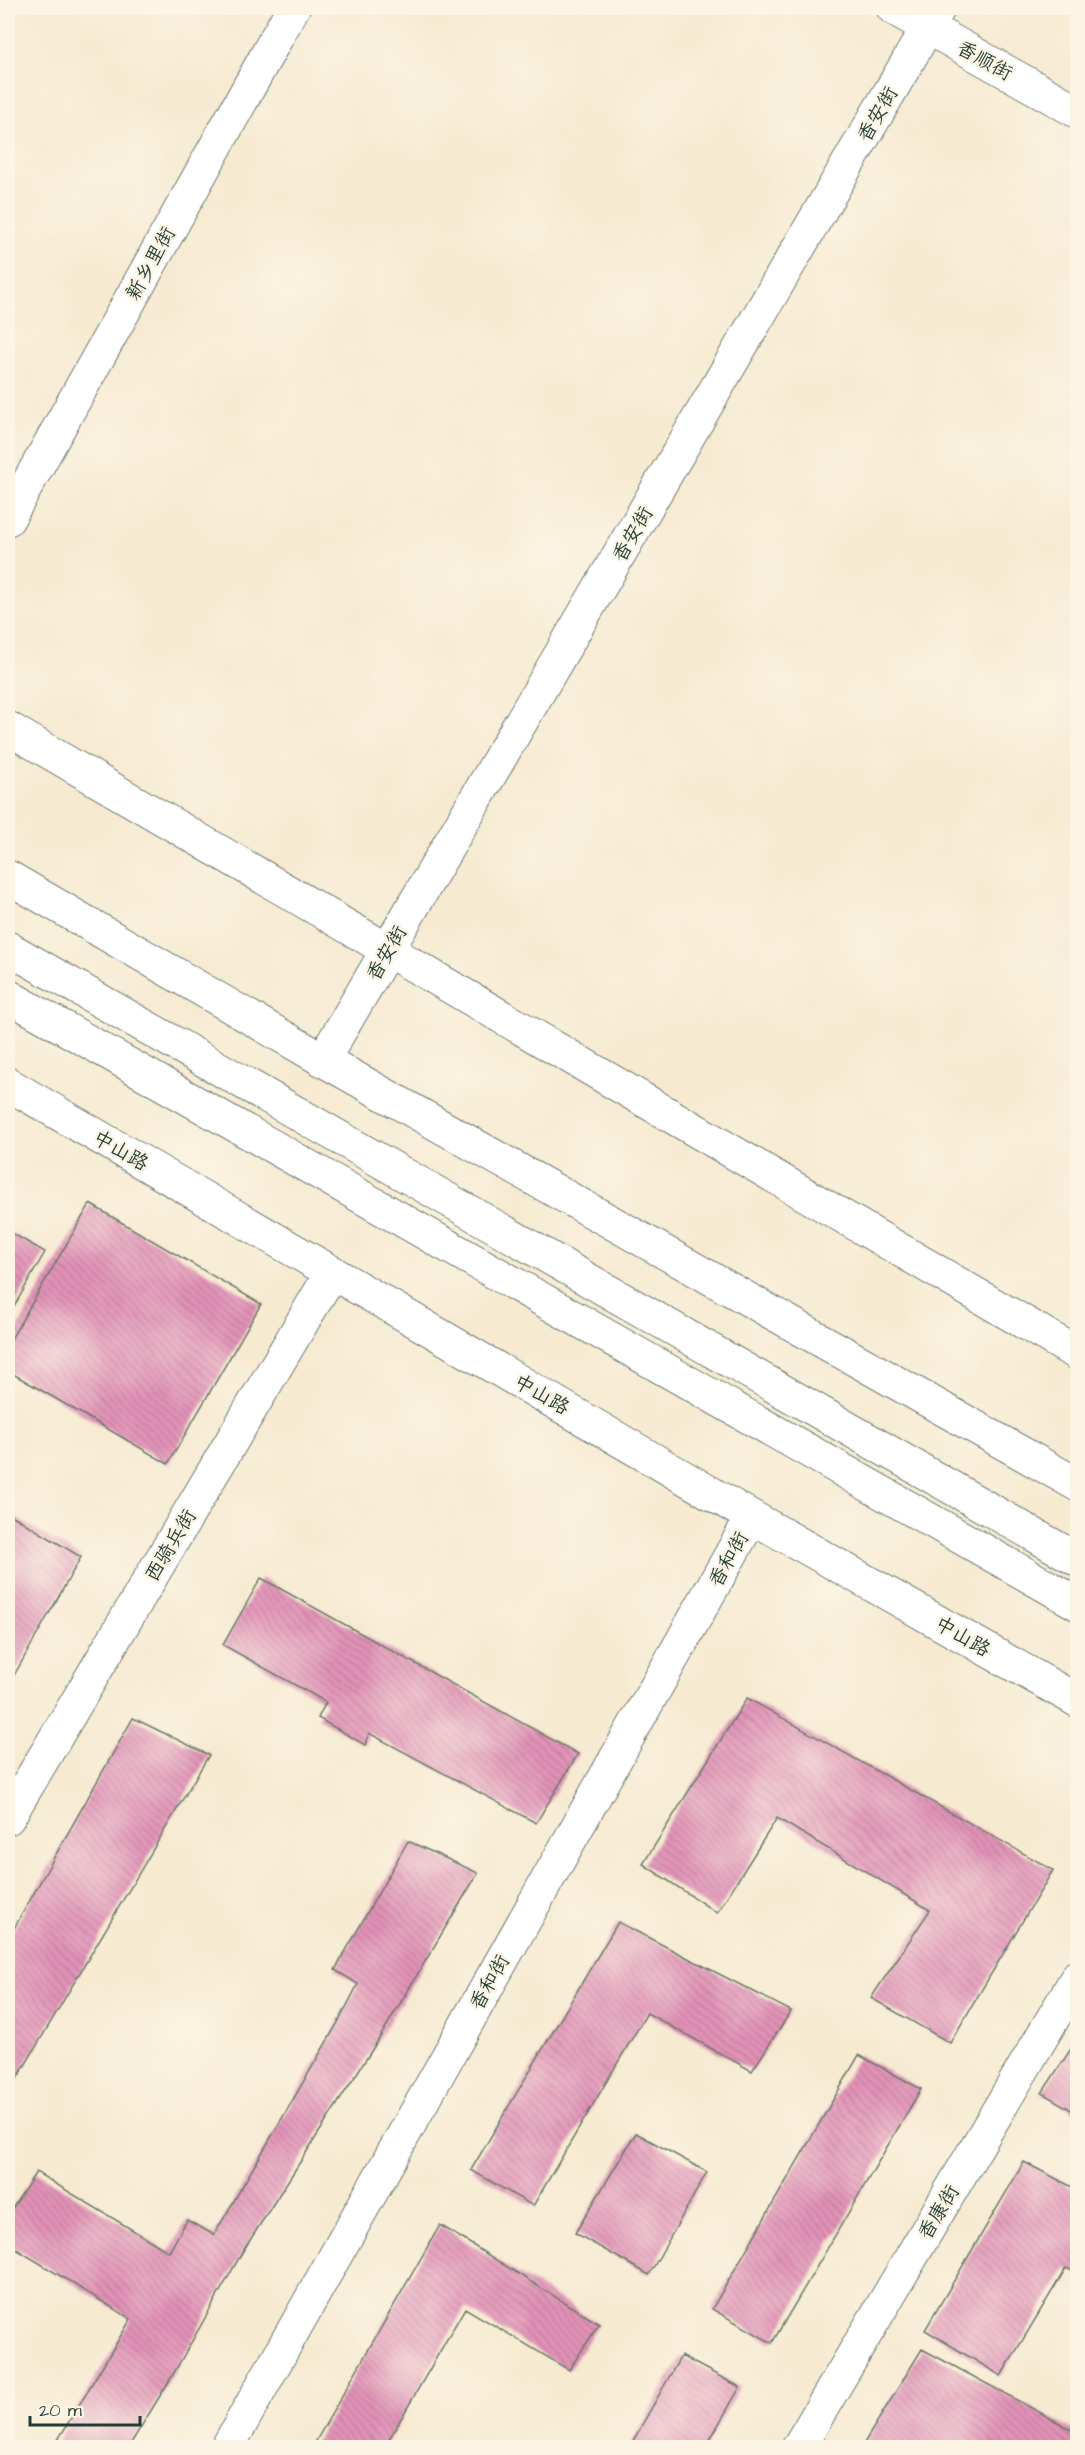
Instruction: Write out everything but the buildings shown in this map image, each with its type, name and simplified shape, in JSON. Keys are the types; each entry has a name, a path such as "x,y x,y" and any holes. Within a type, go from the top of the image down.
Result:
{"main road":[{"name":"新乡里街","path":"8,519 293,8"},
{"name":"香顺街","path":"893,8 933,18 1077,112"},
{"name":"香安街","path":"323,1060 933,18"},
{"path":"8,728 1077,1354"},
{"path":"8,877 323,1060 1077,1485"},
{"path":"8,948 1077,1560"},
{"path":"8,996 1077,1604"},
{"name":"中山路","path":"8,1084 752,1517 1077,1701"},
{"name":"西骑兵街","path":"8,1818 332,1272"},
{"name":"香和街","path":"227,2448 752,1517"},
{"name":"香康街","path":"798,2448 1077,1976"}]}
